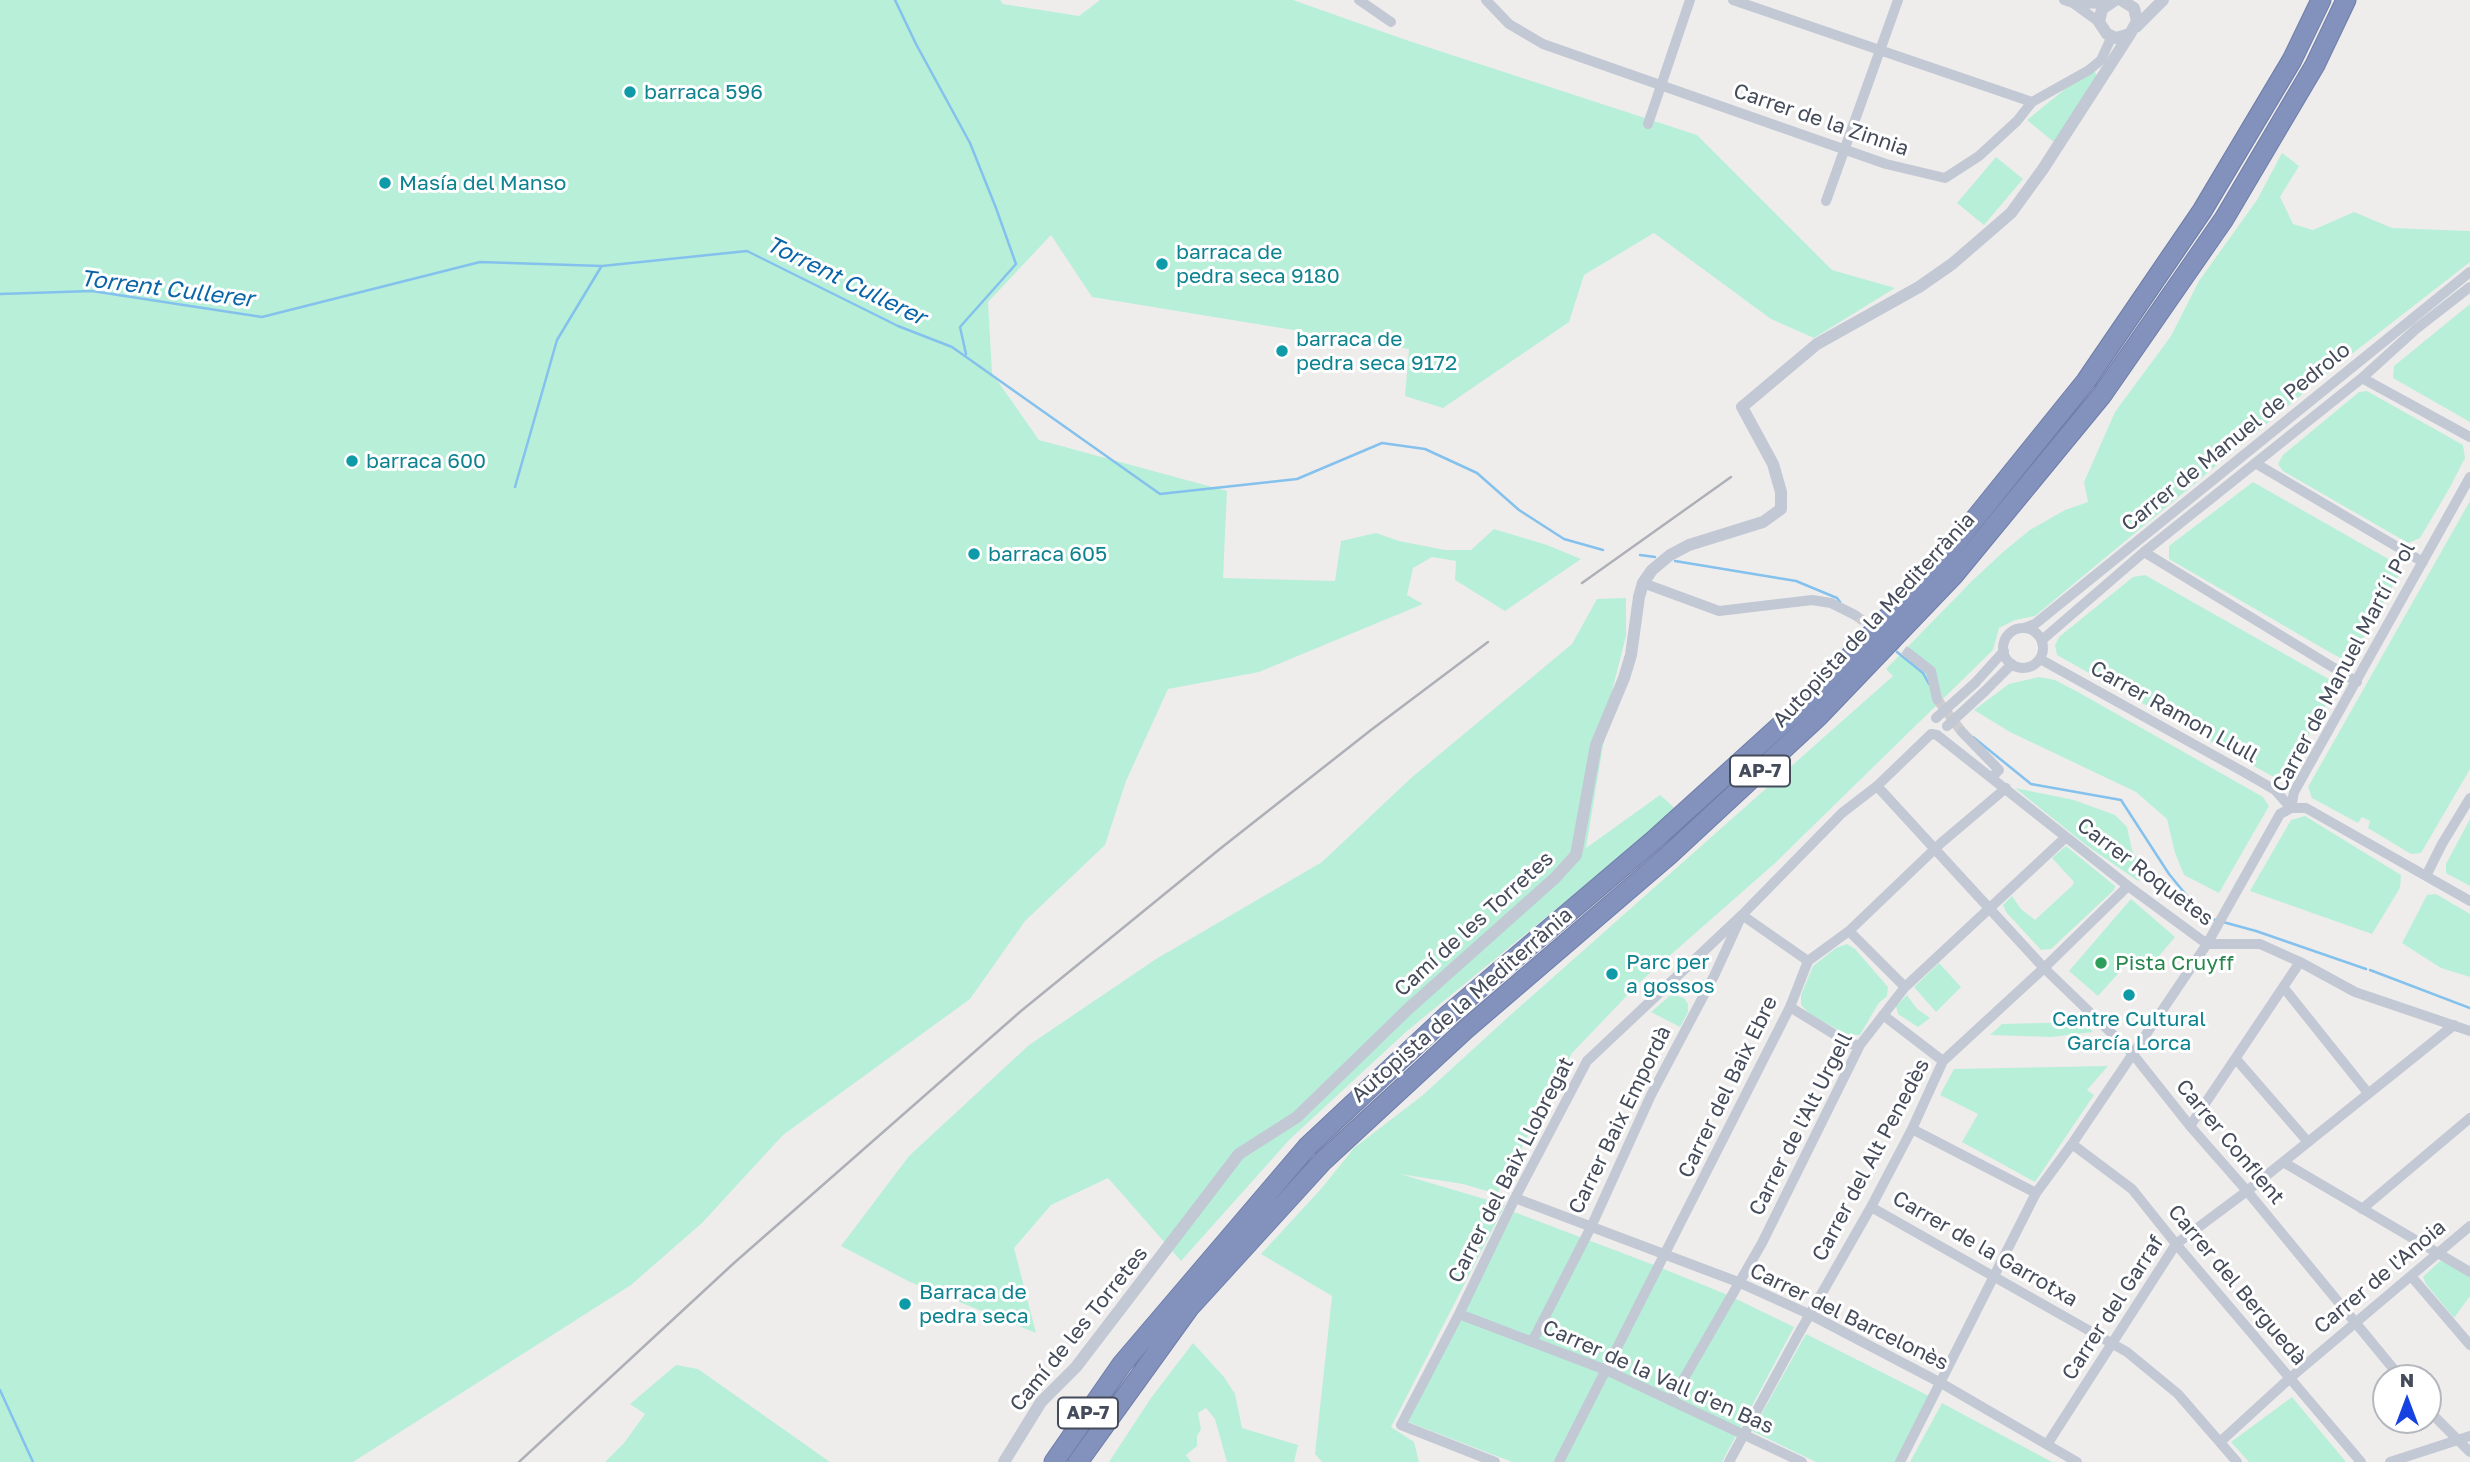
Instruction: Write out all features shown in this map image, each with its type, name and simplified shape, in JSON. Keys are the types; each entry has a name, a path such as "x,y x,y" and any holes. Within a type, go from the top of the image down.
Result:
{"highway":[{"name":"Autopista de la Mediterrània","path":"1055,1462 1122,1364 1307,1147 1449,1014 1654,840 1804,705 1936,567 2086,381 2187,233 2292,60 2320,0"},
{"name":"Autopista de la Mediterrània","path":"1078,1462 1189,1308 1323,1161 1466,1028 1670,855 1819,716 1953,576 2102,395 2224,219 2315,65 2346,0"}],"street":[{"path":"1359,0 1391,22"},
{"name":"Carrer de la Zinnia","path":"1486,0 1509,24 1543,44 1886,164 1945,178 1979,156 2017,121 2032,102 2089,70 2101,60 2108,50 2112,36"},
{"path":"1648,124 1690,0"},
{"path":"1733,0 2032,102"},
{"path":"1826,201 1898,0"},
{"path":"2068,2 2099,22 2104,31 2121,37 2133,30 2137,14 2125,0"},
{"path":"1855,615 1831,603 1812,600 1719,611 1643,583 1652,570 1670,555 1689,545 1763,522 1779,512 1781,492 1773,464 1742,407 1817,344 1930,279 1952,264 2011,213 2043,169 2133,30 2163,0"},
{"path":"2068,2 2110,2"},
{"path":"2099,22 2099,15 2110,2"},
{"name":"Carrer de Manuel de Pedrolo","path":"2024,628 2035,625 2470,272"},
{"name":"Carrer de Manuel de Pedrolo","path":"2042,640 2144,552 2362,378 2416,329 2470,287"},
{"path":"2362,378 2470,437"},
{"path":"2255,463 2423,562"},
{"name":"Carrer de Manuel Martí i Pol","path":"1900,1462 2036,1193 2207,944 2280,814 2291,808 2294,792 2470,477"},
{"path":"2144,552 2357,682"},
{"name":"Camí de les Torretes","path":"1004,1462 1041,1402 1076,1367 1239,1154 1297,1117 1407,1010 1556,878 1576,855 1596,745 1631,655 1643,583"},
{"path":"2024,628 2035,632 2042,640 2043,653 2030,667 2012,664 2004,650 2009,635 2024,628"},
{"path":"1935,733 1936,718 1975,683 2004,650"},
{"path":"1908,653 1931,671 1937,699"},
{"name":"Carrer Ramon Llull","path":"2040,659 2275,790 2291,808 2306,808 2470,901"},
{"path":"1935,733 1947,726 2012,664"},
{"path":"1962,732 1999,770 1992,777"},
{"name":"Carrer Roquetes","path":"1935,733 2128,886 2207,944 2260,944 2356,992 2470,1031"},
{"name":"Carrer del Baix Llobregat","path":"1495,1462 1401,1425 1587,1061 1742,915 1842,813 1877,786 1935,733"},
{"name":"Carrer Conflent","path":"1877,786 2044,968 2132,1053 2389,1364"},
{"path":"1742,915 1808,961 1849,931 2006,788"},
{"path":"2426,876 2470,798"},
{"name":"Carrer de l'Alt Urgell","path":"1671,1401 1762,1243 1860,1045 1905,987 2066,837"},
{"name":"Carrer del Alt Penedès","path":"1729,1462 1871,1207 1912,1129 1943,1061 2128,886"},
{"name":"Carrer Baix Empordà","path":"1532,1342 1591,1227 1651,1095 1714,976 1742,915"},
{"path":"1849,931 1905,987"},
{"name":"Carrer del Baix Ebre","path":"1559,1462 1790,1007 1808,961"},
{"path":"2190,1126 2300,962"},
{"path":"2284,988 2368,1093"},
{"path":"1790,1007 1850,1044 1860,1045"},
{"path":"1883,1014 1943,1061"},
{"name":"Carrer del Garraf","path":"2048,1443 2176,1244 2247,1191 2454,1025"},
{"path":"2236,1059 2308,1142"},
{"path":"2362,1209 2470,1118"},
{"path":"1912,1129 2036,1193"},
{"name":"Carrer del Berguedà","path":"2072,1144 2132,1189 2361,1462"},
{"path":"2283,1162 2470,1272"},
{"name":"Carrer del Barcelonès","path":"1515,1198 1738,1283 1811,1315 1941,1383 2077,1462"},
{"name":"Carrer de la Garrotxa","path":"1871,1207 2127,1352 2178,1394 2237,1462"},
{"name":"Carrer de l'Anoia","path":"2220,1442 2290,1378 2470,1226"},
{"path":"2411,1276 2470,1345"},
{"name":"Carrer de la Vall d'en Bas","path":"1459,1314 1606,1370 1802,1462"},
{"path":"2442,1424 2470,1452"},
{"path":"2390,1462 2470,1436"}],"green space":[{"path":"0,0 1000,0 1003,4 1079,16 1100,0 1293,0 1409,41 1697,135 1832,270 1895,288 1814,338 1771,319 1654,233 1584,275 1569,322 1443,408 1405,396 1409,349 1092,297 1051,235 988,302 992,373 1039,440 1227,491 1223,578 1335,581 1341,541 1376,533 1399,541 1445,550 1471,550 1494,529 1547,545 1581,559 1505,611 1455,580 1456,561 1432,557 1413,568 1407,595 1423,604 1259,672 1168,689 1126,781 1105,845 1025,921 970,999 783,1135 702,1223 631,1285 353,1462 0,1462"},
{"path":"2092,67 2100,81 2055,143 2027,120"},
{"path":"2282,153 2299,166 2280,197 2293,224 2313,230 2354,212 2392,228 2470,231 2470,262 2335,367 2035,616 2015,620 1999,628 1993,650 1774,864 1642,980 1572,1053 1497,1194 1463,1184 1400,1174 1505,1205 1391,1427 1414,1442 1419,1462 1322,1462 1315,1454 1332,1296 1261,1254 1321,1189 1354,1148 1423,1095 1893,676 1886,669 2003,552 2030,530 2065,510 2088,502 2084,482 2115,412 2171,336 2199,281 2257,200"},
{"path":"1996,157 2023,179 1984,225 1957,203"},
{"path":"2470,304 2470,422 2393,378 2394,366"},
{"path":"2367,391 2463,445 2465,458 2449,489 2420,538 2408,543 2283,471 2278,464 2283,455 2359,392"},
{"path":"2253,482 2397,564 2399,575 2353,657 2344,660 2169,559 2169,546"},
{"path":"2470,501 2470,769 2421,853 2411,854 2368,828 2370,821 2362,817 2358,823 2312,798 2308,787"},
{"path":"2145,575 2334,682 2333,693 2285,776 2277,779 2057,655 2055,645 2059,637 2133,577"},
{"path":"1626,598 1626,636 1612,691 1586,848 1660,795 1677,810 1407,1031 1290,1139 1181,1261 1108,1178 1051,1205 1014,1248 1036,1333 910,1282 841,1246 909,1156 1029,1045 1156,959 1322,862 1411,778 1572,644 1597,599"},
{"path":"2039,677 2055,680 2078,692 2263,797 2269,806 2219,893 2184,875 2175,853 2167,819 2136,792 2010,732 1974,710 2009,684"},
{"path":"2015,788 2074,800 2115,815 2127,827 2132,850 2146,874 2138,881 2086,845"},
{"path":"2305,816 2401,875 2400,888 2372,934 2250,891 2291,820"},
{"path":"2470,819 2470,886 2446,873 2446,864"},
{"path":"2066,846 2115,886 2114,890 2051,949 2041,950 2006,912 2003,905 2012,896 2021,909 2035,920 2072,886 2074,882 2052,858"},
{"path":"2436,894 2470,914 2470,977 2441,968 2402,943 2427,895"},
{"path":"2131,899 2175,937 2149,968 2134,956 2098,996 2069,971"},
{"path":"1847,944 1855,949 1888,987 1887,996 1878,1004 1860,1035 1847,1035 1810,1014 1801,1005 1801,995 1813,966 1836,948"},
{"path":"1939,963 1961,987 1936,1012 1914,987"},
{"path":"1672,994 1684,998 1688,1004 1688,1012 1680,1027 1651,1012"},
{"path":"1907,995 1917,1009 1930,1018 1918,1027 1898,1014 1896,1006"},
{"path":"2084,1022 2093,1032 2051,1037 1990,1035 2002,1024"},
{"path":"2108,1066 2087,1090 2094,1095 2035,1182 1962,1142 1978,1114 1940,1095 1954,1069"},
{"path":"1514,1212 1728,1295 1794,1327 1722,1462 1512,1462 1408,1422"},
{"path":"2440,1261 2450,1263 2470,1277 2470,1296 2454,1318 2423,1277"},
{"path":"1806,1334 1929,1396 1895,1462 1816,1462 1752,1431"},
{"path":"1193,1343 1224,1377 1235,1394 1242,1428 1298,1445 1294,1462 1227,1462 1215,1419 1206,1408 1198,1413 1201,1429 1197,1436 1197,1446 1186,1455 1191,1462 1109,1462 1151,1398"},
{"path":"676,1365 698,1369 830,1462 605,1462 624,1443 645,1414 630,1404"},
{"path":"2292,1397 2346,1462 2249,1462 2231,1442"},
{"path":"1942,1403 2052,1462 1910,1462"}],"waterway":[{"path":"895,0 970,143 1016,264 960,327 966,354"},
{"name":"Torrent Cullerer","path":"0,294 92,291 262,317 480,262 602,266 747,251 898,326 952,347 1160,494 1297,479 1382,443 1425,449 1477,473 1519,510 1564,539 1603,550"},
{"path":"515,487 557,340 601,267"},
{"name":"Torrent Cullerer","path":"1640,555 1655,557"},
{"name":"Torrent Cullerer","path":"1675,561 1796,581 1837,598 1840,602"},
{"name":"Torrent Cullerer","path":"1858,618 1864,624"},
{"name":"Torrent Cullerer","path":"1897,652 1923,673 1929,684"},
{"name":"Torrent Cullerer","path":"1973,737 2031,784 2121,800 2169,874 2205,918 2216,920"},
{"name":"Torrent Cullerer","path":"2223,922 2366,969"},
{"name":"Torrent Cullerer","path":"2370,970 2470,1008"},
{"path":"0,1390 33,1462"}],"tunnel":[{"path":"1855,615 1908,653"},
{"path":"1937,699 1962,732"}],"railway":[{"path":"1582,583 1731,477"},
{"path":"519,1462 734,1263 1021,1011 1221,848 1488,642"}],"place":[{"name":"barraca 596","path":"630,92"},
{"name":"Masía del Manso","path":"385,183"},
{"name":"barraca de pedra seca 9180","path":"1162,264"},
{"name":"barraca de pedra seca 9172","path":"1282,351"},
{"name":"barraca 600","path":"352,461"},
{"name":"barraca 605","path":"974,554"},
{"name":"Pista Cruyff","path":"2101,963"},
{"name":"Parc per a gossos","path":"1612,974"},
{"name":"Centre Cultural García Lorca","path":"2129,995"},
{"name":"Barraca de pedra seca","path":"905,1304"}]}
